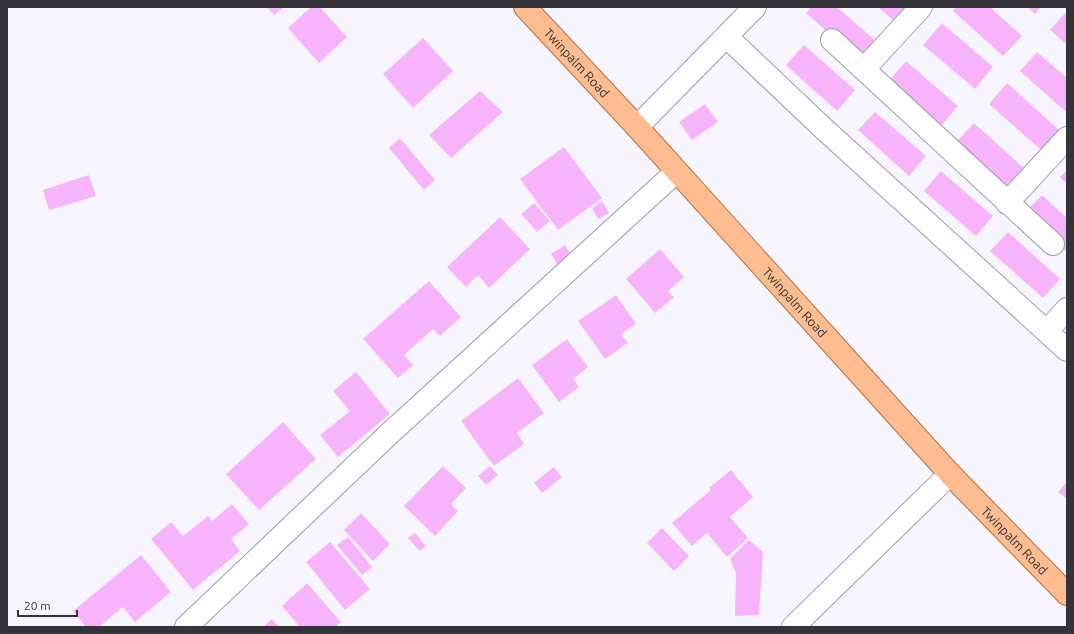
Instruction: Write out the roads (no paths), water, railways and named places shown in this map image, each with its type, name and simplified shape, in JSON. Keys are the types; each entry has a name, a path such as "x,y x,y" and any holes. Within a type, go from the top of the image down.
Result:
{"main road":[{"name":"Twinpalm Road","path":"525,7 637,128 950,474 1067,594"}],"street":[{"path":"637,128 755,7"},
{"path":"864,69 921,7"},
{"path":"727,37 824,129 1067,350"},
{"path":"832,40 1053,244"},
{"path":"1007,203 1067,138"},
{"path":"186,627 389,434 676,172"},
{"path":"1046,331 1067,309"},
{"path":"793,627 950,474"}]}
